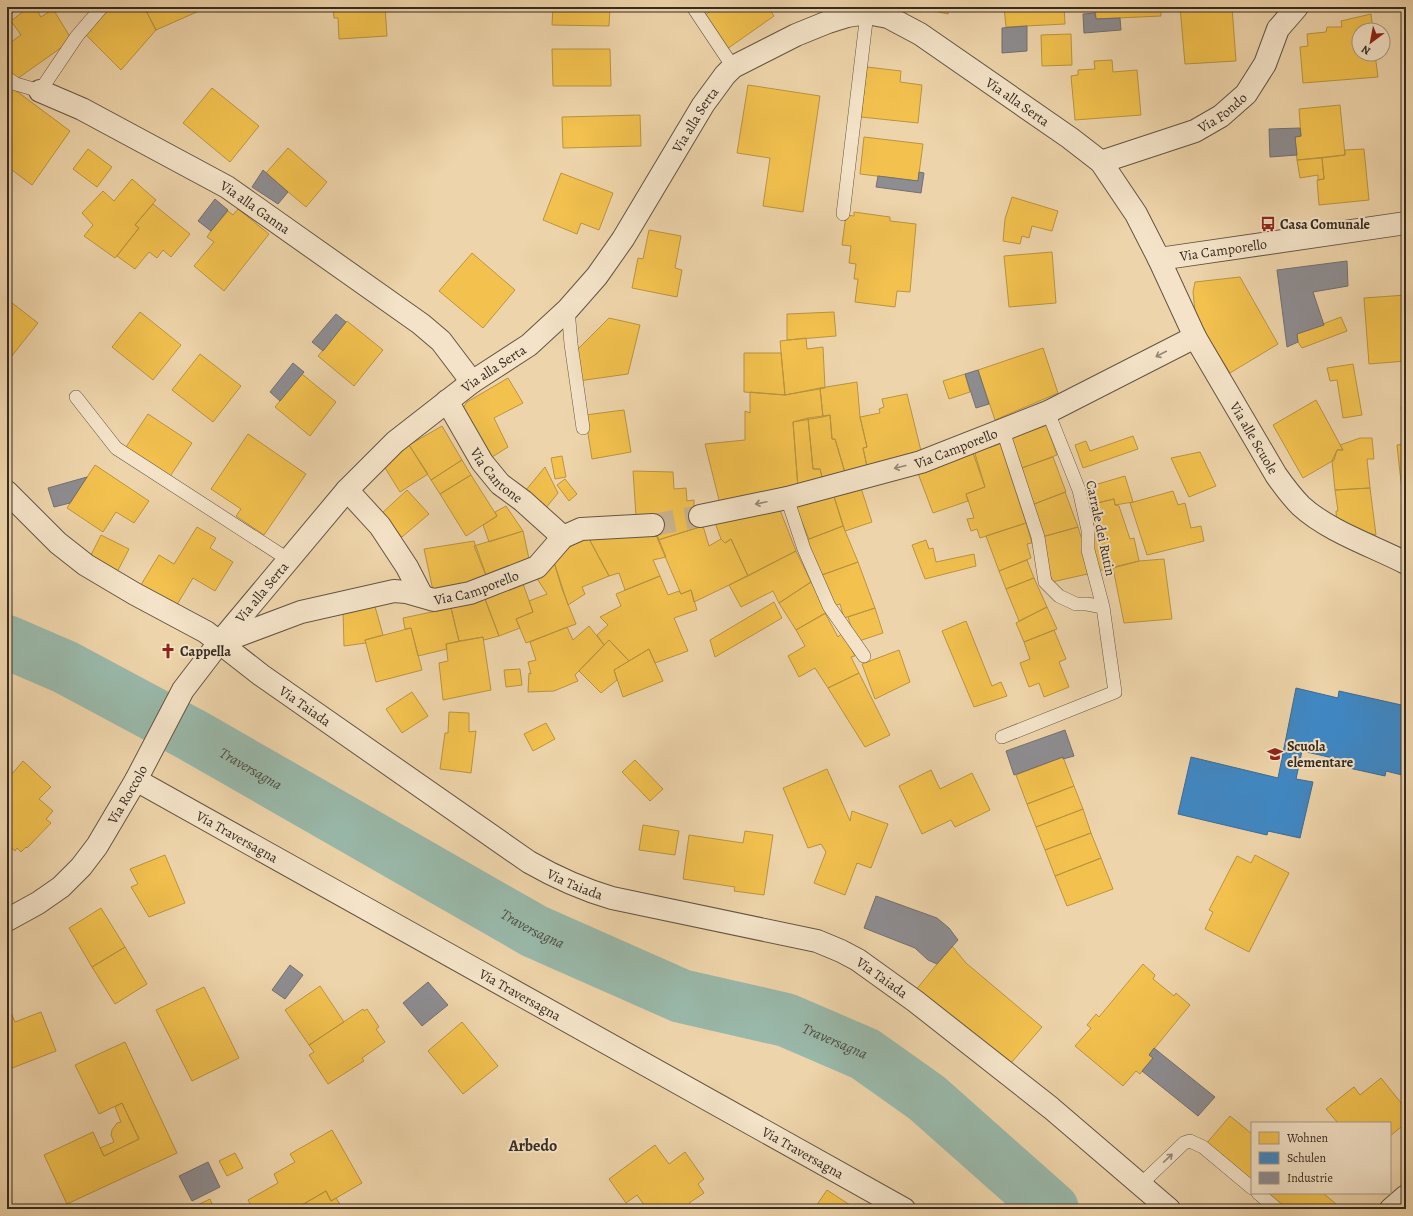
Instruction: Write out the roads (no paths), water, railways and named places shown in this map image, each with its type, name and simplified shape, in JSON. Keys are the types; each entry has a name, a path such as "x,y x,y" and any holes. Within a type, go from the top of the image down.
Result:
{"street":[{"name":"Via Fondo","path":"1101,162 1195,131 1221,116 1246,94 1265,64 1278,29 1297,7"},
{"name":"Via alla Serta","path":"219,643 347,490 395,442 472,382 529,345 568,309 597,276 623,239 703,105 718,83 734,67 815,27 847,16 878,11 920,34 1070,138 1101,162 1136,214 1159,259"},
{"name":"Via alla Ganna","path":"40,91 82,109 227,187 421,324 441,341 472,382"},
{"name":"Via Camporello","path":"1159,259 1406,223"},
{"name":"Via alle Scuole","path":"1159,259 1195,337 1276,475 1301,506 1333,528 1406,563"},
{"name":"Via Camporello","path":"700,516 787,498 921,462 1048,412 1195,337"},
{"name":"Via Cantone","path":"447,401 482,462 500,484 563,537"},
{"path":"347,490 380,526 407,567 422,596"},
{"name":"Via Taiada","path":"7,492 52,538 86,565 206,632 261,675 529,862 561,880 582,890 612,898 817,941 858,960 914,1001 1045,1103 1169,1209"},
{"name":"Via Camporello","path":"219,643 301,612 394,591 406,592 434,600 470,594 537,567 563,537 581,529 653,524"},
{"name":"Via Roccolo","path":"7,920 38,903 61,887 81,867 97,846 141,771 183,690 219,643"},
{"name":"Via Traversagna","path":"141,771 904,1209"},
{"path":"1391,1209 1406,1196"}],"lane":[{"path":"40,91 77,36 102,7"},
{"path":"693,7 734,67"},
{"path":"843,214 878,11"},
{"name":"Via alla Ganna","path":"7,78 16,84 40,91"},
{"path":"568,309 571,344 583,428"},
{"path":"76,397 116,448 289,560"},
{"name":"Carrale dei Rutin","path":"1002,737 1115,692 1103,607 1088,550 1088,530 1079,490 1048,412"},
{"path":"1003,431 1038,537 1045,582 1059,596 1076,604 1087,604 1103,607"},
{"path":"787,498 804,549 829,606 864,656"},
{"path":"1140,1185 1184,1143 1190,1141 1203,1148 1251,1187"},
{"path":"1259,1194 1277,1209"}],"waterway":[{"name":"Traversagna","path":"7,642 65,667 192,735 534,931 681,996 786,1020 865,1054 927,1098 1052,1209"}],"tunnel":[{"path":"653,525 700,516"}],"place":[{"name":"Casa Comunale","path":"1268,224"},
{"name":"Cappella","path":"168,651"},
{"name":"Scuola elementare","path":"1275,754"}],"district":[{"name":"Arbedo","path":"533,1145"}]}
